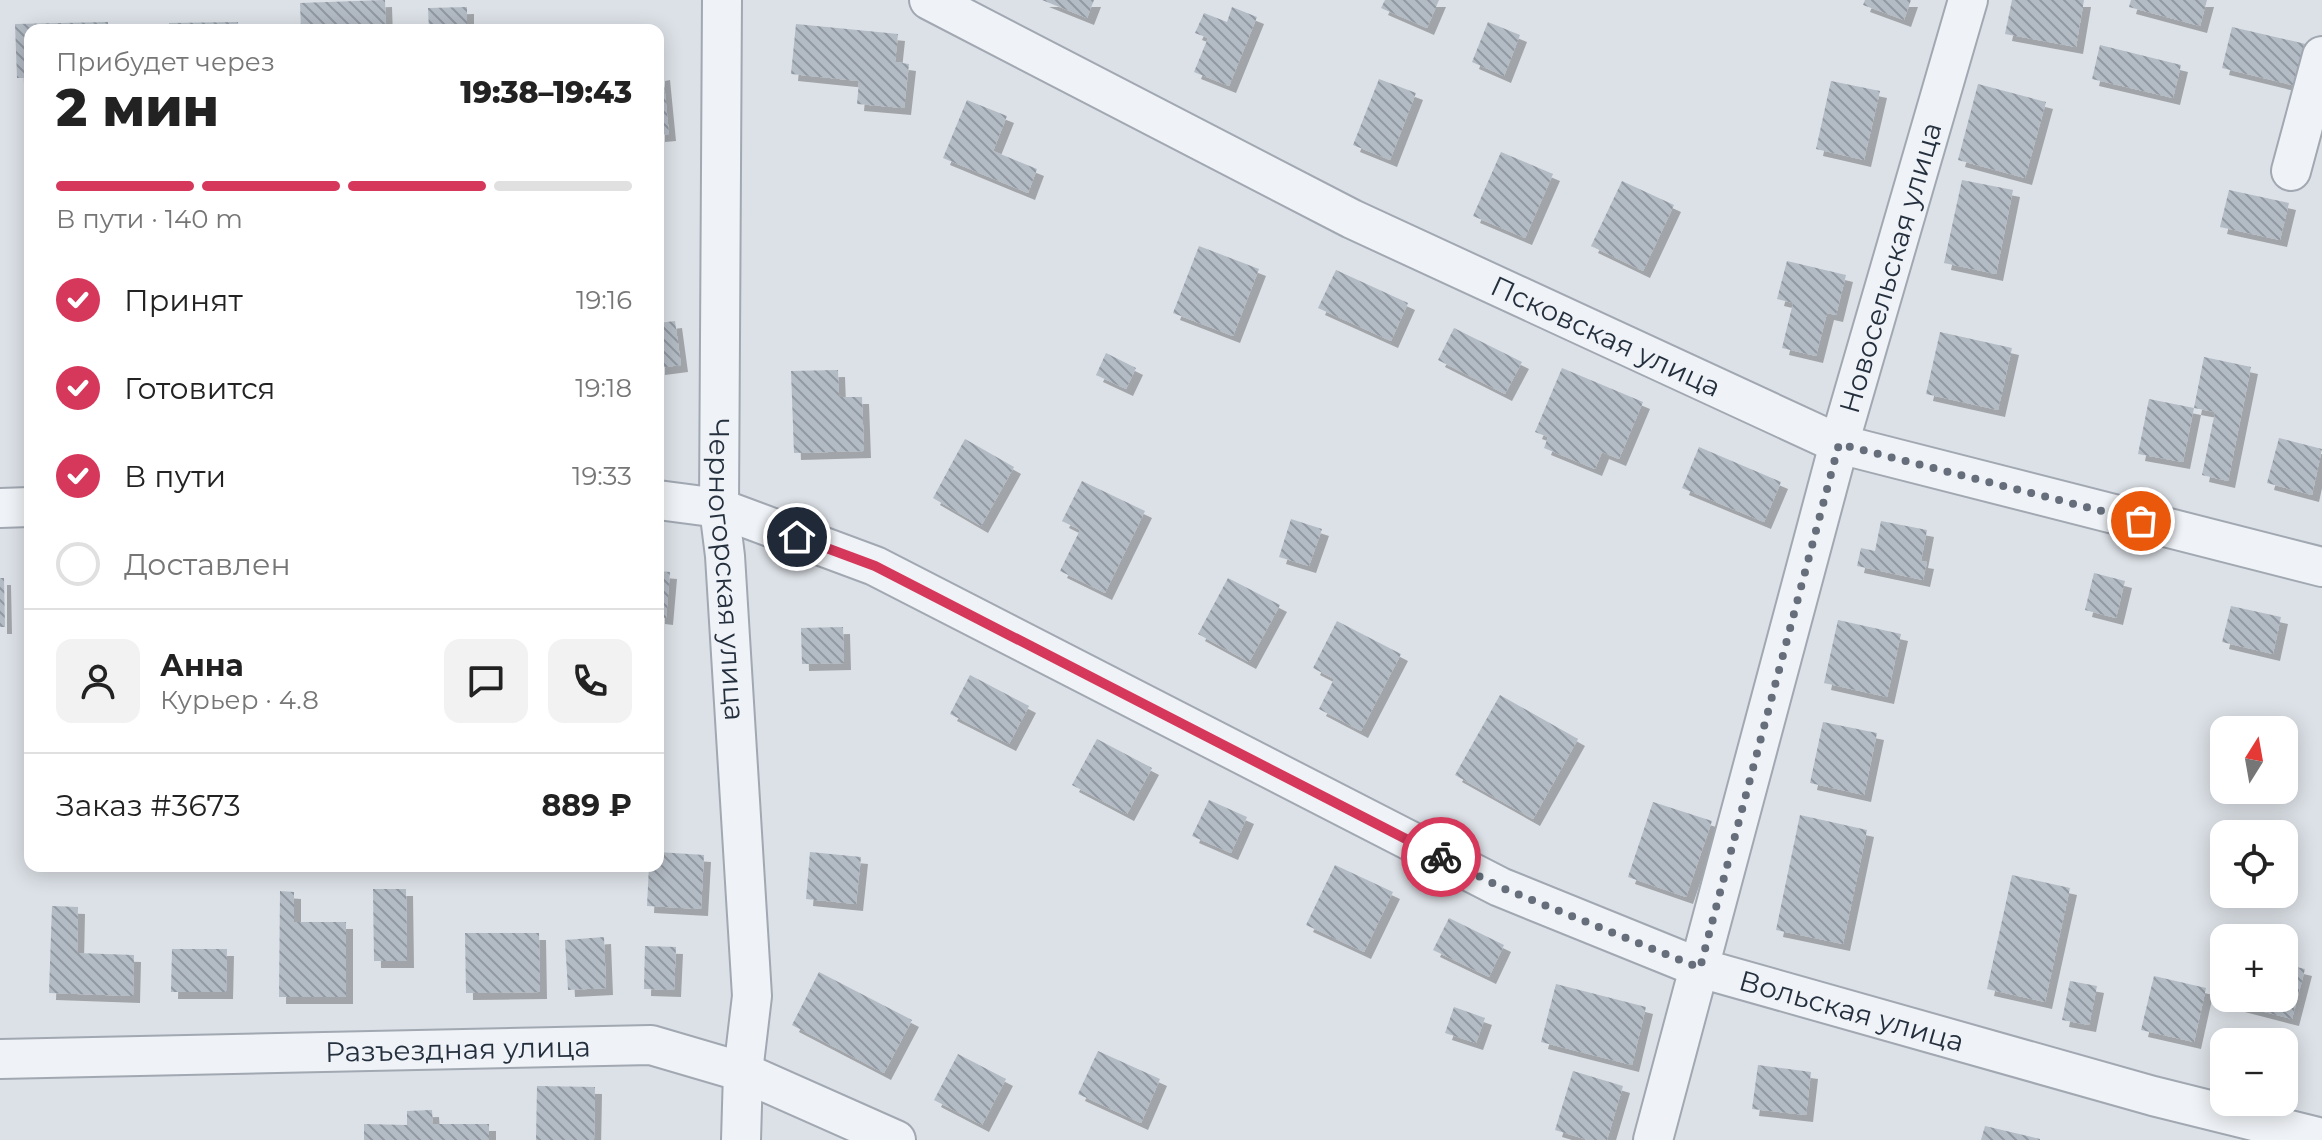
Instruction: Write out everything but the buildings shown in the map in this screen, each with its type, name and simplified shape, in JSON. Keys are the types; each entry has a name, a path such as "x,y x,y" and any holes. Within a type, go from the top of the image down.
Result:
{"street":[{"name":"Черногорская улица","path":"722,0 719,508 725,556 752,996 743,1072 741,1140"},
{"name":"Псковская улица","path":"929,0 1352,219 1839,444 2322,567"},
{"name":"Новосельская улица","path":"1653,1140 1839,444 1968,0"},
{"path":"2291,171 2322,56"},
{"name":"Вольская улица","path":"664,501 719,508 875,566 1500,887 1700,968 2153,1096 2322,1138"},
{"path":"0,508 24,507"},
{"name":"Разъездная улица","path":"0,1059 651,1045 743,1072 896,1140"}],"way so far":[{"path":"1441,857 1500,887 1700,968 1839,444 2141,521"}],"route":[{"path":"797,537 875,566 1441,857"}]}
